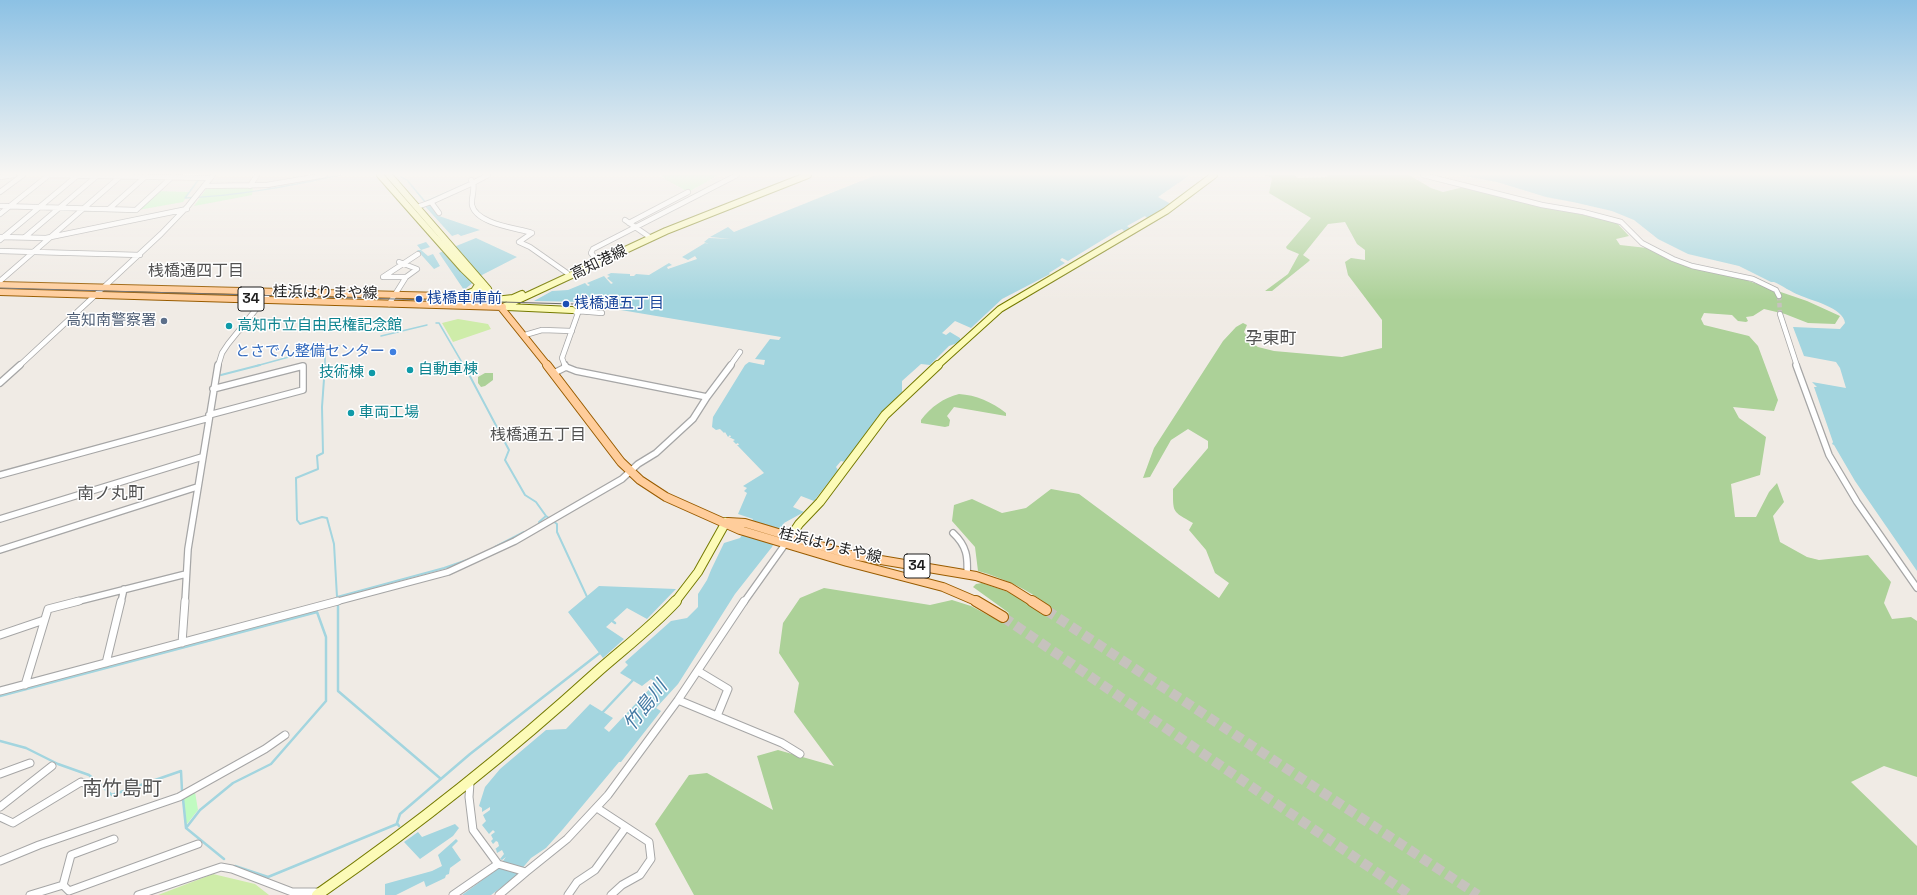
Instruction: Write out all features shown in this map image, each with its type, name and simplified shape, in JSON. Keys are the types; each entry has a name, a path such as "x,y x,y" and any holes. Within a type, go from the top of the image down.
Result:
{"main road":[{"name":"桂浜はりまや線","path":"0,285 462,296 495,300 525,335 621,462 651,488 671,500 726,522 784,539 847,562 943,587 971,598 1004,617"},
{"name":"桂浜はりまや線","path":"0,292 502,307"},
{"name":"桂浜はりまや線","path":"784,539 851,555 967,575 1009,587 1046,610"}],"street":[{"path":"0,240 28,217"},
{"path":"25,237 49,217"},
{"path":"0,282 74,217"},
{"path":"2,237 51,237 146,217"},
{"path":"0,383 103,287 140,255 179,217"},
{"path":"416,217 495,300"},
{"path":"429,217 453,246 477,281"},
{"path":"484,217 499,226 532,233 519,242 530,247 567,273"},
{"path":"636,217 627,221 649,236"},
{"path":"596,259 590,253 593,249 656,217"},
{"name":"高知港線","path":"495,300 518,296 596,259 695,217"},
{"name":"高知港線","path":"502,307 649,236 698,217"},
{"path":"499,895 525,871 567,839 597,808 678,700 784,539 820,502 885,416 922,378 1002,307 1156,217"},
{"path":"1601,217 1621,222 1642,243 1673,259 1692,266 1753,279 1776,290 1780,296"},
{"path":"0,251 140,255"},
{"path":"406,277 383,277 401,263 418,254"},
{"path":"389,304 406,277 417,269 401,263"},
{"path":"462,296 474,291 477,281"},
{"path":"182,643 188,549 213,389 222,353 270,292"},
{"path":"502,307 574,310 602,313"},
{"path":"574,310 578,314 562,358 566,367 576,371 707,397"},
{"path":"1780,314 1804,388 1829,455 1857,502 1917,588"},
{"path":"525,335 542,330 572,330"},
{"path":"0,691 448,572 473,563 505,548 543,524 622,479 638,464 656,453 693,419 740,352"},
{"path":"0,475 303,390 303,366 213,389"},
{"path":"554,373 566,367"},
{"path":"0,519 202,457"},
{"path":"0,550 198,487"},
{"path":"138,895 221,867 232,869 292,892 319,894 408,831 470,783 539,726 671,606 689,586 726,522"},
{"path":"953,534 965,544 968,551 967,575"},
{"path":"25,685 48,609 186,574"},
{"path":"106,663 124,589"},
{"path":"0,635 44,620"},
{"path":"698,671 728,689 717,716"},
{"path":"678,700 782,743 800,754"},
{"path":"0,861 39,845 179,797 265,749 285,735"},
{"path":"0,774 30,763"},
{"path":"0,807 52,766"},
{"path":"0,817 13,823 81,782 90,785"},
{"path":"470,783 469,797 473,830 499,865 525,871"},
{"path":"597,808 649,842 651,858 640,875 622,885 612,895"},
{"path":"568,895 576,882 595,870 626,827"},
{"path":"63,886 71,855 114,839"},
{"path":"63,886 69,891 198,844"},
{"path":"453,895 499,865"},
{"path":"30,895 63,886"}],"green space":[{"path":"1309,217 1592,217 1616,222 1629,236 1616,239 1620,245 1647,248 1685,265 1731,275 1807,301 1840,316 1835,324 1808,323 1785,314 1764,309 1753,316 1746,317 1748,321 1746,322 1738,321 1732,315 1704,313 1701,319 1704,325 1749,336 1758,346 1778,400 1774,411 1733,407 1739,418 1766,437 1760,475 1731,484 1735,517 1756,517 1769,492 1777,483 1784,502 1773,516 1780,542 1807,557 1819,560 1868,555 1891,582 1884,603 1892,619 1911,617 1917,621 1917,777 1884,766 1851,782 1917,846 1917,895 694,895 655,824 689,775 707,773 773,810 757,756 778,750 834,766 794,712 799,683 779,653 783,623 800,598 824,588 930,605 952,600 971,606 999,621 1009,613 973,587 976,584 982,583 1014,594 1043,612 1050,607 1034,595 1016,585 978,571 975,547 952,521 954,505 972,499 1002,513 1026,508 1051,489 1079,494 1219,598 1229,583 1215,573 1206,550 1189,530 1193,523 1177,513 1173,503 1173,489 1208,448 1208,441 1188,429 1171,440 1150,477 1143,478 1154,448 1223,341 1236,327 1243,323 1247,325 1244,332 1251,342 1258,347 1274,351 1342,357 1382,348 1382,320 1348,275 1345,262 1351,258 1365,260 1365,250 1357,244 1345,222 1328,224 1303,255 1310,260 1272,291 1265,291 1288,274 1299,254 1287,249 1286,247 1311,218"},
{"path":"458,319 488,324 491,329 453,342 442,323"},
{"path":"485,373 493,373 493,380 481,387 478,383 478,377"},
{"path":"959,394 972,396 989,402 1006,413 1006,416 954,407 947,416 950,420 949,426 945,427 921,423 921,420 933,407 948,398"},
{"path":"195,792 198,810 186,825 183,799"},
{"path":"213,874 255,884 269,895 158,895"}],"water":[{"path":"435,217 441,217 480,230 461,236 458,234 452,236"},
{"name":"竹島川","path":"772,217 1144,217 1127,226 1131,229 1125,232 1122,229 1117,231 1068,261 1062,258 1060,260 1065,263 1049,273 1050,274 1002,299 971,328 955,321 942,333 946,335 950,332 960,338 960,342 949,346 930,365 921,364 902,381 902,392 877,418 845,462 841,461 836,467 838,470 814,501 801,496 793,507 804,512 784,523 772,547 735,594 678,684 656,708 661,711 621,762 619,762 546,848 531,858 514,878 491,895 462,895 496,870 506,857 502,860 500,859 504,854 502,850 497,853 496,849 494,850 499,846 498,842 496,841 493,844 491,841 493,839 491,835 495,832 493,830 489,834 482,825 486,821 483,815 490,810 490,807 482,812 482,808 479,806 485,787 500,769 546,730 566,729 590,704 613,718 604,728 609,732 656,682 651,679 642,686 620,673 628,665 625,662 671,621 687,618 698,607 698,594 707,580 724,543 740,538 753,519 738,514 747,493 744,491 747,488 743,486 764,473 737,445 739,445 738,443 736,444 733,441 735,440 729,437 731,437 730,435 728,437 725,432 724,433 720,429 716,430 712,427 713,417 745,365 749,362 764,365 765,360 755,359 770,339 779,340 781,337 597,306 587,302 534,301 552,291 568,290 585,283 588,286 590,285 587,283 604,276 611,284 613,283 607,278 610,276 607,275 611,273 630,274 630,276 634,276 636,274 649,275 669,263 672,265 667,267 668,269 697,259 695,256 688,260 682,257 705,243 709,244 704,242 709,238 731,239 710,237 728,227 734,232"},
{"path":"1626,217 1917,217 1917,571 1855,481 1832,444 1833,442 1814,387 1817,387 1812,382 1846,388 1840,368 1836,362 1804,356 1793,327 1840,329 1845,323 1839,313 1826,305 1796,294 1739,266 1688,254 1658,239 1634,220"},
{"path":"476,238 517,257 482,275 464,290 439,253"},
{"path":"426,242 430,247 421,250 417,245"},
{"path":"417,250 421,250 428,256 433,254 440,266 434,269"},
{"path":"599,586 676,589 647,619 627,608 606,627 624,639 603,658 568,612"},
{"path":"455,824 459,828 453,836 420,859 404,842 418,832 422,837"},
{"path":"456,839 458,841 452,847 461,860 450,868 449,874 446,875 445,878 426,887 424,881 396,895 385,895 385,884 432,871 442,866 438,855"}],"waterway":[{"path":"436,323 439,323 464,366"},
{"path":"381,336 427,325"},
{"path":"256,366 307,352 307,354 339,346"},
{"path":"325,350 325,365"},
{"path":"221,375 260,365"},
{"path":"325,365 322,407 323,453 317,456 318,469 296,478 297,520 300,524 322,517 327,518 334,544 337,597 444,568 470,559"},
{"path":"464,365 509,450 505,460 525,495 536,502 546,516"},
{"path":"539,522 546,516"},
{"path":"546,516 557,524 557,532 588,599"},
{"path":"495,547 524,532"},
{"path":"338,606 338,691 441,779"},
{"path":"0,696 317,612 326,637 326,701 271,764 233,783 200,810 186,828"},
{"path":"611,620 615,623"},
{"path":"441,779 470,754 601,652"},
{"path":"602,713 634,679"},
{"path":"0,741 26,748 58,764 89,775 112,795 181,771 182,791"},
{"path":"399,826 397,823 400,814 441,779"},
{"path":"183,799 186,828"},
{"path":"235,866 268,877 397,824"},
{"path":"186,828 224,859"}],"tunnel":[{"path":"1779,296 1780,314"},
{"path":"1046,610 1478,895"},
{"path":"1003,617 1410,895"}],"tram line":[{"path":"0,288 573,304"}],"place":[{"name":"桟橋車庫前","path":"419,299"},
{"name":"桟橋通五丁目","path":"566,304"},
{"name":"高知南警察署","path":"164,321"},
{"name":"高知市立自由民権記念館","path":"229,326"},
{"name":"とさでん整備センター","path":"393,352"},
{"name":"自動車棟","path":"410,370"},
{"name":"技術棟","path":"372,373"},
{"name":"車両工場","path":"351,413"}],"district":[{"name":"桟橋通四丁目","path":"196,272"},
{"name":"孕東町","path":"1271,339"},
{"name":"桟橋通五丁目","path":"538,436"},
{"name":"南ノ丸町","path":"111,494"},
{"name":"南竹島町","path":"122,790"}]}
